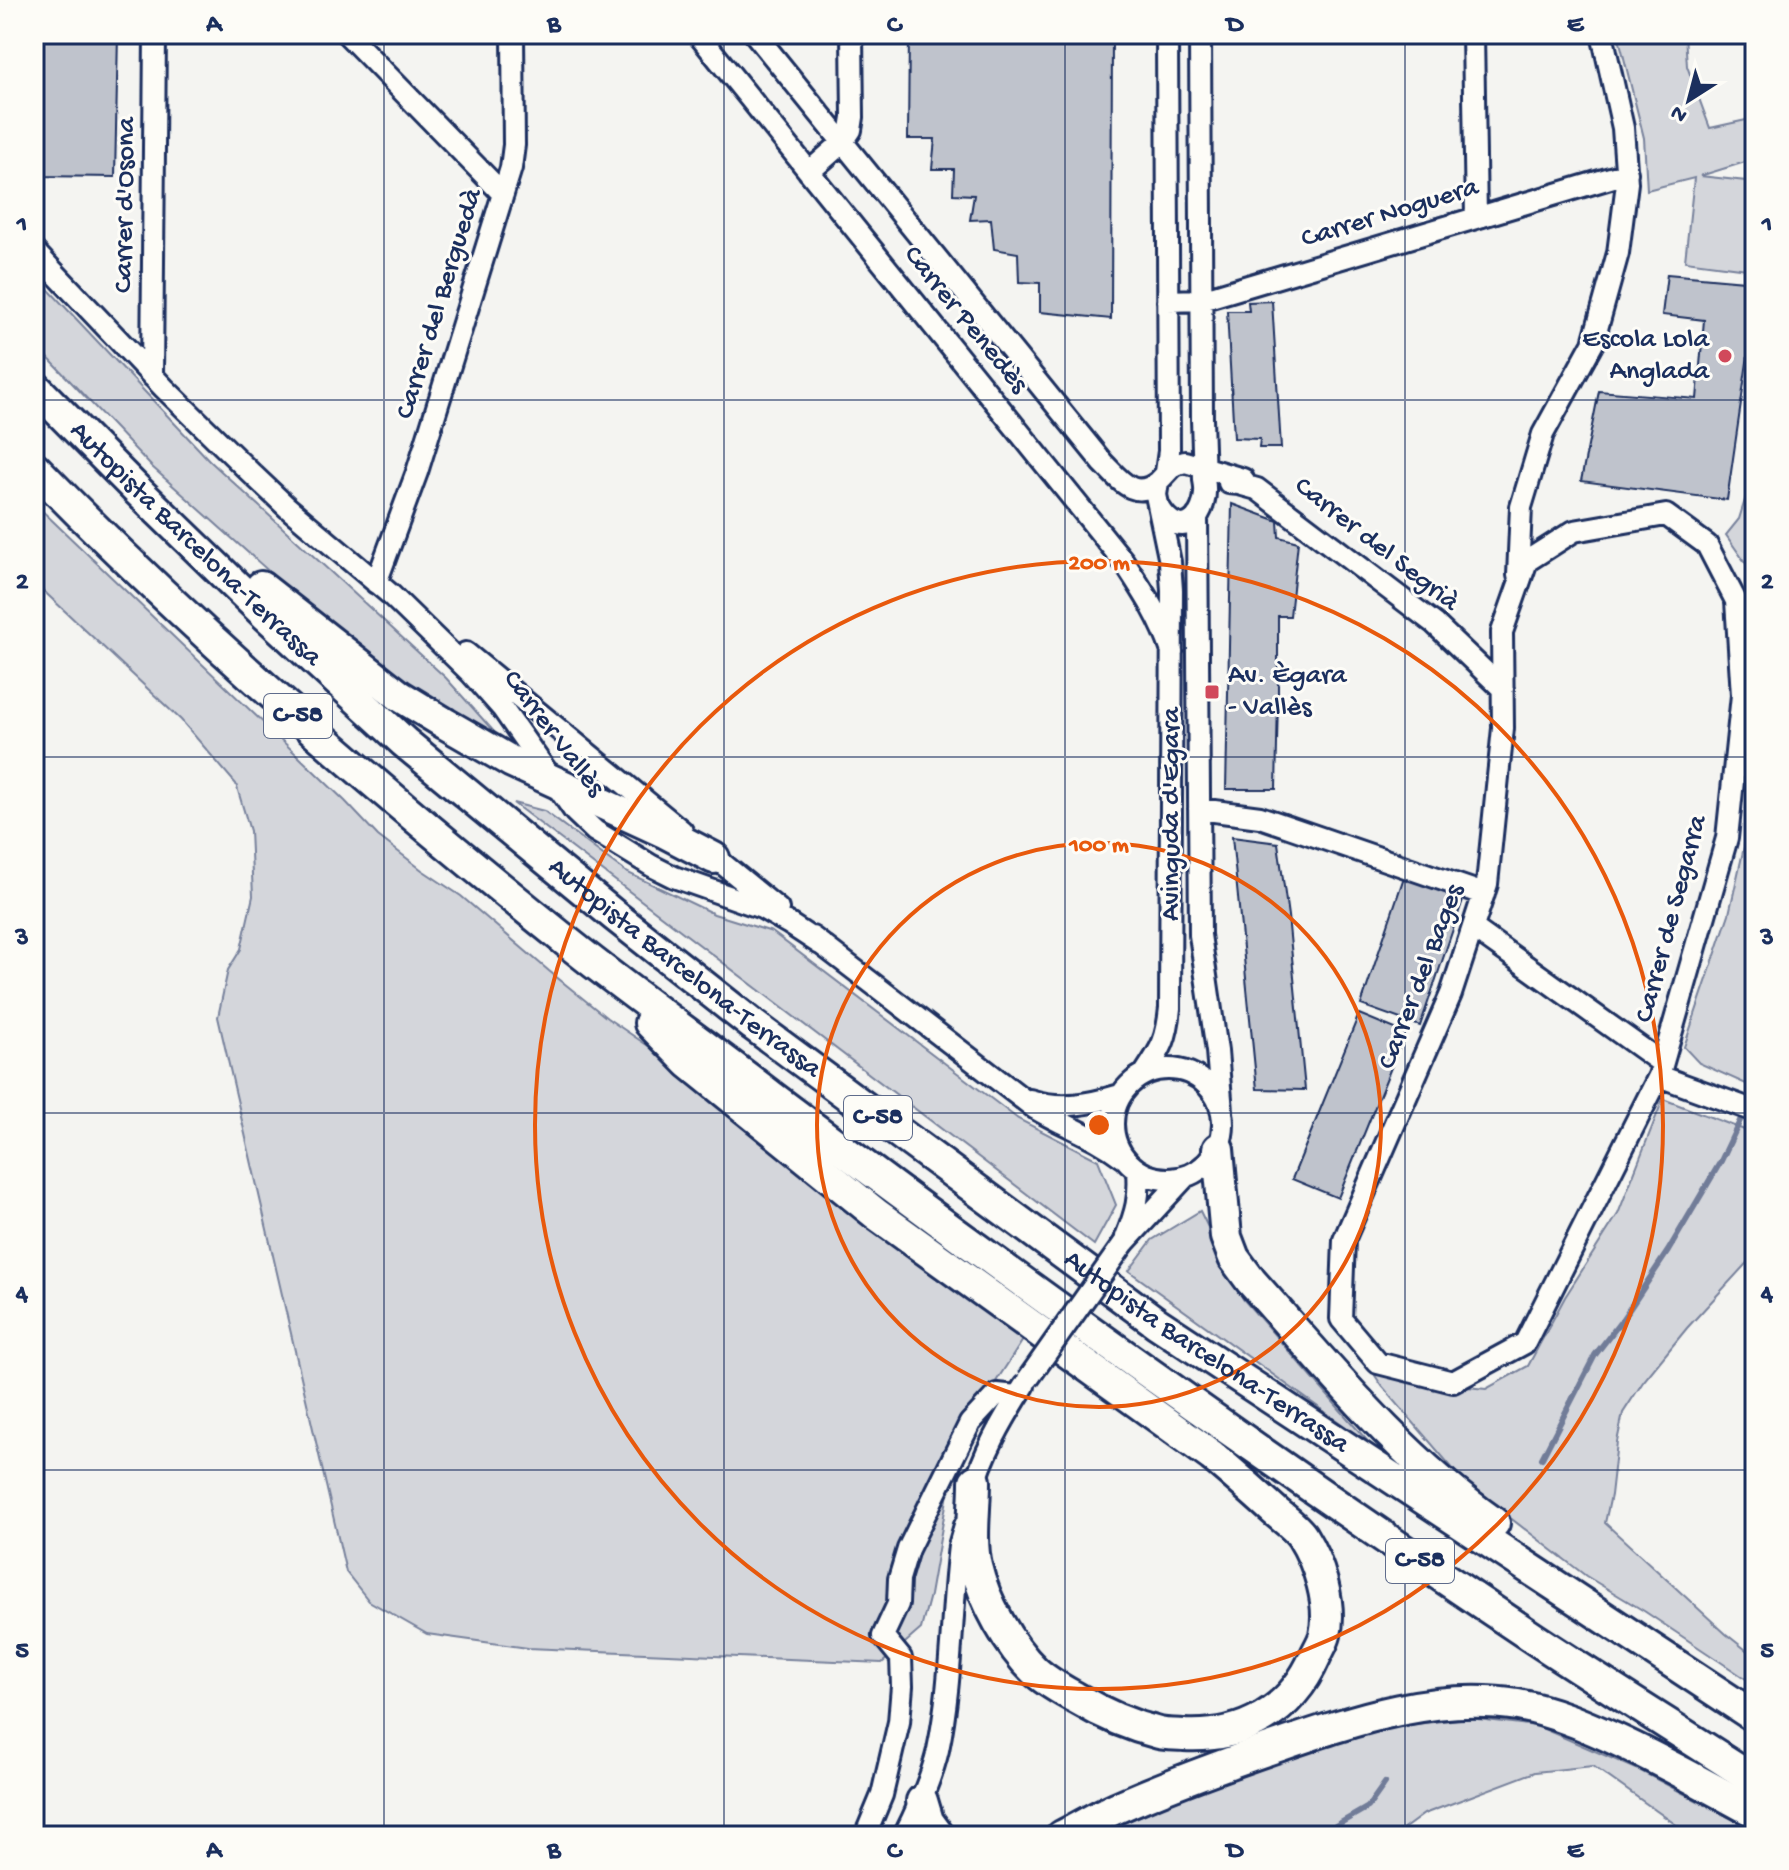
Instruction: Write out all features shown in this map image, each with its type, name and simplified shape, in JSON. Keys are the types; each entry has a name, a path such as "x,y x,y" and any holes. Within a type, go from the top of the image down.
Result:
{"highway":[{"name":"Autopista Barcelona-Terrassa","path":"34,386 266,615 404,742 753,1025 1157,1323 1755,1717"},
{"name":"Autopista Barcelona-Terrassa","path":"34,467 206,635 377,786 575,948 1091,1333 1536,1639 1755,1780"},
{"path":"136,489 400,696 485,747 714,858"},
{"path":"575,948 689,1063 876,1214 1212,1456 1300,1533 1314,1559 1326,1611 1324,1636 1300,1686 1272,1713 1235,1730 1200,1736 1161,1734 1117,1719 1061,1689 1036,1672 1016,1649 992,1610 976,1566 975,1481"},
{"path":"1218,1149 1226,1237 1234,1258 1251,1281 1412,1457 1450,1490 1568,1574 1682,1669"},
{"path":"1062,1836 1130,1802 1215,1768 1301,1739 1385,1712 1429,1704 1473,1701 1520,1705 1576,1721 1661,1760 1755,1812"},
{"path":"922,1801 928,1821 939,1836"}],"street":[{"name":"Carrer d'Osona","path":"152,376 155,34"},
{"path":"347,34 503,194"},
{"name":"Carrer del Berguedà","path":"383,589 511,168 514,145 513,34"},
{"name":"Carrer Penedès","path":"698,34 1124,562 1151,602 1166,631 1172,652"},
{"name":"Carrer Penedès","path":"755,34 1103,463 1127,486 1138,491 1148,490 1162,477"},
{"path":"809,172 843,142 851,130 852,34"},
{"name":"Avinguda d'Egara","path":"1145,1073 1162,1048 1168,1031 1170,1008 1172,590 1170,562 1156,495 1169,451 1167,34"},
{"name":"Avinguda d'Egara","path":"1200,34 1200,471 1206,489 1201,508 1200,935 1217,1051 1222,1111"},
{"path":"1473,34 1476,218"},
{"name":"Carrer del Bages","path":"1517,588 1521,507 1543,434 1593,343 1618,253 1627,173 1623,128 1602,34"},
{"name":"Carrer Noguera","path":"1168,301 1201,300 1627,173"},
{"name":"Carrer Vallès","path":"34,251 152,376 287,507 383,589 471,673 502,708 575,812 595,831 674,877 762,908 820,944"},
{"name":"Carrer del Segrià","path":"1202,427 1223,461 1435,624 1503,689"},
{"path":"1162,477 1174,465 1185,462 1200,471"},
{"name":"Carrer del Segrià","path":"1200,471 1250,484"},
{"name":"Carrer del Segrià","path":"1201,508 1209,495 1226,483 1250,484"},
{"path":"1159,507 1165,517 1177,525 1188,525 1194,521 1201,508"},
{"name":"Carrer del Bages","path":"1378,1363 1341,1319 1344,1240 1451,994 1487,884 1503,728 1502,632 1527,561 1574,531 1666,515"},
{"name":"Carrer de Segarra","path":"1378,1363 1453,1382 1525,1343 1661,1069 1727,838 1742,695 1736,601 1707,545 1666,515"},
{"name":"Carrer Vallès","path":"383,589 427,621 820,944 1036,1109 1097,1139 1131,1164"},
{"path":"1199,809 1260,817 1484,894"},
{"path":"1473,928 1690,1088 1755,1111"},
{"path":"1175,1069 1185,1071 1202,1080 1214,1093 1222,1111 1223,1131 1218,1149 1202,1168 1185,1177 1156,1178 1131,1164 1118,1149 1112,1130 1113,1113 1120,1095 1145,1073 1175,1069"},
{"name":"Carrer Vallès","path":"1009,1089 1040,1103 1059,1105 1091,1104 1120,1095"},
{"path":"1124,1243 1139,1193 1131,1164"},
{"path":"904,1836 922,1801 938,1750 946,1703 959,1546 975,1481 993,1439 1022,1388 1124,1243 1185,1177"},
{"path":"865,1836 882,1795 899,1722 901,1658 883,1636 898,1604 899,1579 908,1549 970,1423 997,1394 1022,1388"}],"shaded area":[{"path":"1618,34 1685,34 1687,66 1710,128 1755,118 1755,159 1700,176 1755,182 1755,270 1685,261 1694,178 1647,190 1644,138"},
{"path":"34,274 210,461 446,678 513,753 395,684 151,466 34,343"},
{"path":"1755,468 1755,584 1749,568 1726,535 1739,519"},
{"path":"34,503 378,836 461,896 607,1018 700,1081 1034,1323 986,1397 950,1482 921,1629 882,1663 528,1648 427,1634 369,1601 346,1572 218,1017 228,970 241,949 253,896 250,831 236,784 181,720 34,582"},
{"path":"1755,798 1755,1088 1699,1063 1684,1047 1729,914"},
{"path":"513,803 544,811 626,872 714,914 772,932 1018,1119 1098,1160 1116,1205 1094,1245"},
{"path":"1663,1099 1755,1134 1755,1254 1687,1328 1643,1382 1623,1413 1605,1523 1755,1657 1755,1685 1586,1576 1466,1484 1382,1386 1366,1362 1400,1380 1486,1389 1528,1366 1565,1297 1618,1214"},
{"path":"1200,1211 1243,1299 1371,1445 1129,1271 1152,1240"},
{"path":"1469,1718 1537,1726 1639,1770 1755,1831 1755,1836 1692,1836 1593,1766 1535,1772 1424,1814 1394,1836 1201,1836 1203,1832 1193,1836 1094,1836 1263,1767 1389,1727"}],"building":[{"path":"34,34 118,34 115,177 34,176"},
{"path":"909,34 1112,34 1111,319 1040,312 1040,283 1019,282 1018,253 994,249 991,219 970,220 974,195 953,194 954,169 932,169 935,139 908,139"},
{"name":"Escola Lola Anglada","path":"1667,274 1755,282 1755,307 1727,500 1581,481 1599,391 1697,399 1704,320 1662,315"},
{"path":"1272,301 1281,448 1259,448 1260,439 1234,438 1227,311 1249,311 1248,302"},
{"path":"1232,504 1278,521 1279,537 1298,542 1290,616 1278,616 1276,789 1226,789"},
{"path":"1232,837 1278,843 1305,1090 1257,1089"},
{"path":"1405,874 1465,894 1420,1026 1361,1005"},
{"path":"1359,1014 1405,1033 1338,1198 1292,1179"}],"waterway":[{"path":"1542,1458 1595,1355 1668,1251 1721,1161 1755,1089"},
{"path":"1318,1836 1368,1807 1385,1783"}],"place":[{"name":"Escola Lola Anglada","path":"1725,356"},
{"name":"Av. Ègara - Vallès","path":"1212,692"}]}
